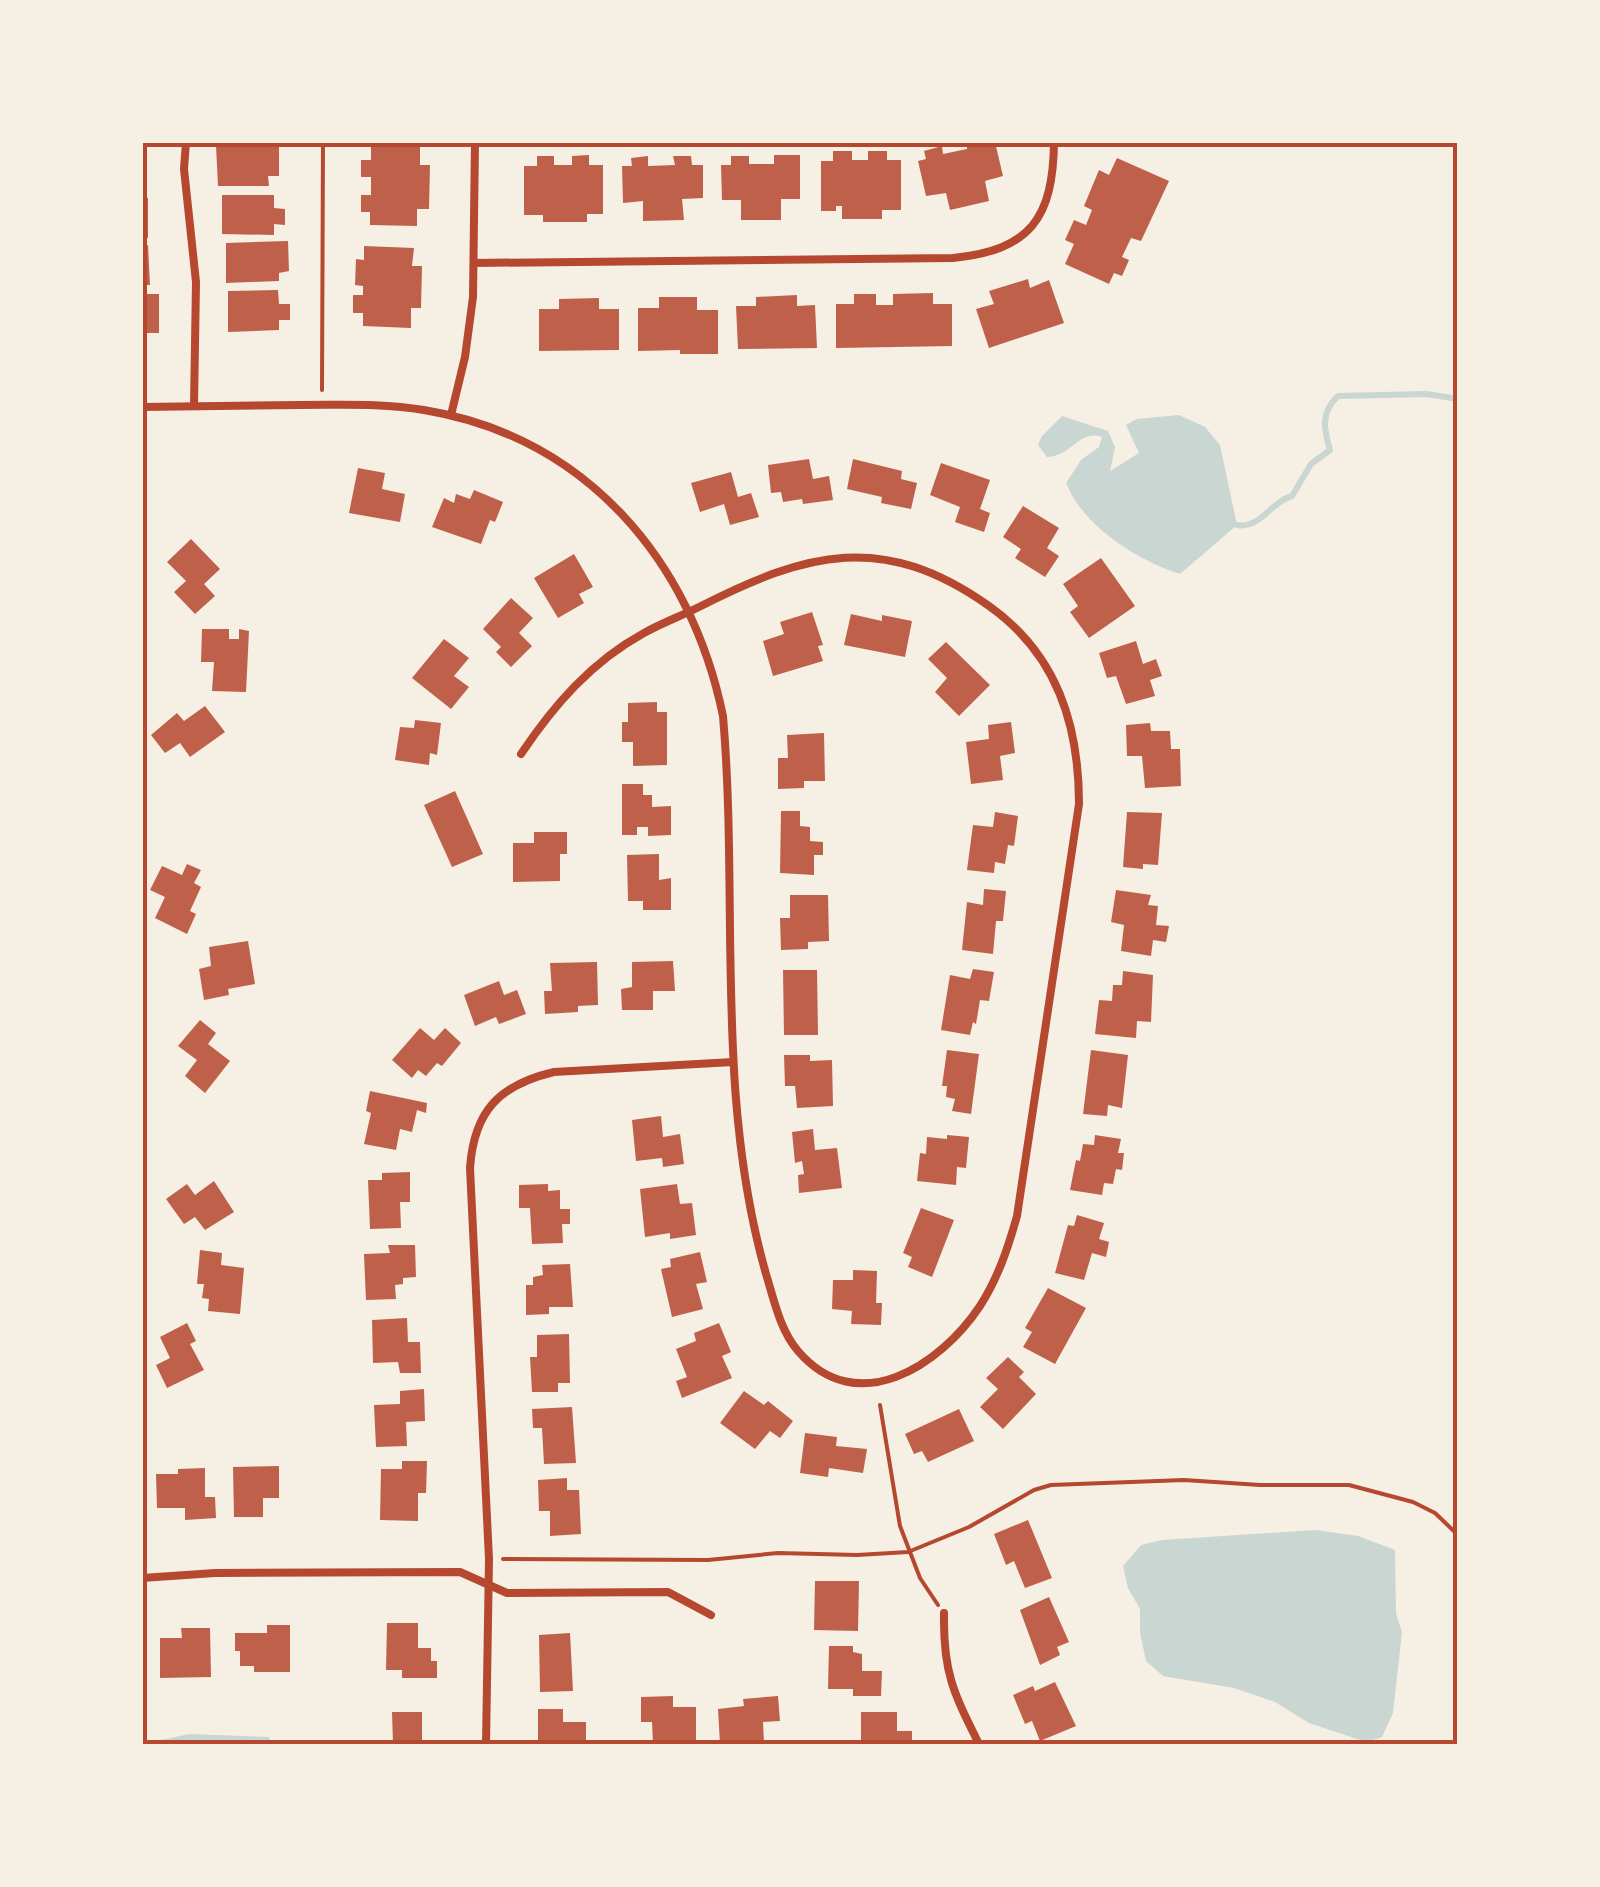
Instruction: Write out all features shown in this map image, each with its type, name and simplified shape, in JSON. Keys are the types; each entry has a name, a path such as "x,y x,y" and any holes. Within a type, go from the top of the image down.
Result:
{"street":[{"path":"186,142 184,170 196,282 194,406"},
{"path":"451,415 469,330 475,142"},
{"path":"474,263 953,258 989,254 1014,242 1042,214 1051,190 1054,142"},
{"path":"142,407 386,406 451,415 552,458 600,494 658,555 689,612 710,661 723,716 737,1125 752,1213 776,1309 787,1335 817,1368 840,1380 879,1384 928,1360 961,1329 992,1286 1017,1216 1079,804 1074,732 1060,690 1036,652 1006,618 932,571 884,559 839,558 796,564 756,578 689,612 642,634 584,675 520,754"},
{"path":"486,1744 489,1559 470,1168 472,1140 484,1114 502,1092 527,1078 554,1072 733,1062"},
{"path":"142,1578 215,1572 460,1572 507,1593 668,1592 711,1614"},
{"path":"944,1612 943,1652 948,1676 978,1744"}],"path":[{"path":"322,405 323,142"},
{"path":"880,1406 908,1552 920,1578 944,1612"},
{"path":"489,1559 708,1560 778,1553 908,1552 969,1527 1034,1490 1064,1483 1205,1480 1260,1485 1349,1485 1412,1502 1436,1513 1458,1534"}],"shaded area":[{"path":"1179,415 1205,427 1220,445 1237,525 1180,574 1114,540 1074,499 1066,483 1081,460 1099,447 1102,437 1087,437 1062,453 1047,457 1038,445 1062,416 1108,431 1115,447 1110,471 1139,453 1126,425 1137,419"},
{"path":"1316,1530 1358,1536 1395,1550 1396,1613 1402,1632 1393,1713 1382,1737 1366,1742 1309,1723 1275,1702 1234,1688 1163,1676 1146,1661 1140,1609 1128,1588 1123,1566 1141,1545 1162,1540"},
{"path":"189,1734 268,1737 275,1744 143,1744"}],"building":[{"path":"967,142 995,142 1003,176 985,181 989,201 950,210 946,193 926,196 918,161 926,159 924,151 942,146 943,154 967,149"},
{"path":"142,143 146,143 147,187 142,187"},
{"path":"279,145 279,176 268,176 269,186 218,186 216,146"},
{"path":"371,146 420,147 420,165 430,165 429,209 417,209 417,226 370,225 370,212 361,212 361,195 371,195 371,177 361,177 361,160 371,160"},
{"path":"833,151 852,151 852,160 868,160 868,151 887,151 887,160 901,160 901,210 882,210 882,219 842,219 842,206 836,206 836,211 821,211 821,161 833,161"},
{"path":"589,155 589,165 603,165 603,214 587,214 587,222 543,222 543,215 524,215 524,166 537,166 537,156 554,156 554,165 572,165 572,156"},
{"path":"774,155 800,155 800,199 781,199 781,220 741,220 741,200 722,200 721,165 731,165 731,156 749,156 749,164 774,164"},
{"path":"648,156 648,166 675,165 673,156 691,156 692,165 703,165 703,198 682,199 684,220 643,221 643,201 623,203 622,166 632,166 631,158"},
{"path":"1117,158 1169,181 1141,241 1131,238 1122,257 1129,260 1122,276 1114,273 1109,284 1065,264 1074,244 1065,240 1074,220 1086,225 1092,210 1084,206 1099,170 1109,175"},
{"path":"222,195 274,195 274,208 285,209 285,225 274,224 274,235 222,234"},
{"path":"142,197 148,198 148,238 142,237"},
{"path":"288,241 289,271 279,273 279,281 226,283 226,243"},
{"path":"142,245 148,245 150,285 142,285"},
{"path":"364,246 414,248 412,266 422,266 421,308 411,308 411,328 363,326 363,313 353,313 353,295 363,295 363,286 355,285 356,259 364,260"},
{"path":"1028,279 1030,288 1049,280 1064,323 989,348 976,309 994,304 989,291"},
{"path":"278,290 279,304 290,304 290,320 279,320 279,330 228,332 228,291"},
{"path":"933,293 933,304 952,304 952,346 836,348 836,304 854,304 854,294 876,294 876,305 893,305 893,294"},
{"path":"142,294 159,294 159,333 142,333"},
{"path":"797,295 797,306 815,305 817,348 738,349 736,306 756,306 756,297"},
{"path":"659,297 697,297 697,310 718,310 718,354 638,351 638,308 659,308"},
{"path":"599,298 599,309 619,309 619,350 539,351 539,309 559,309 559,299"},
{"path":"809,459 813,479 829,476 833,500 783,502 781,492 771,493 768,465"},
{"path":"853,459 902,471 901,479 917,483 911,509 881,503 882,497 847,489"},
{"path":"941,463 990,480 980,509 990,513 984,532 955,522 960,507 930,495"},
{"path":"358,468 385,473 382,489 405,494 400,522 349,513"},
{"path":"731,472 738,497 751,493 759,517 730,525 724,504 700,512 691,483"},
{"path":"474,490 503,502 495,522 490,520 481,544 432,527 444,498 454,503 456,494 470,499"},
{"path":"1023,506 1059,528 1047,548 1059,556 1045,577 1015,558 1021,549 1003,537"},
{"path":"191,539 220,569 204,584 215,596 195,614 174,592 186,581 167,562"},
{"path":"574,554 593,587 579,594 584,603 558,618 534,578"},
{"path":"1101,558 1135,606 1089,638 1070,612 1078,606 1063,584"},
{"path":"511,598 533,618 519,633 532,646 511,667 496,652 501,647 483,629"},
{"path":"812,612 823,645 818,646 823,661 773,676 763,641 784,634 780,622"},
{"path":"851,614 882,621 882,615 912,621 905,657 844,645"},
{"path":"202,629 229,629 229,639 239,639 239,629 249,631 246,692 212,691 214,662 201,662"},
{"path":"444,639 469,658 454,676 469,687 451,709 412,678"},
{"path":"1136,641 1143,664 1156,659 1162,676 1150,680 1155,696 1126,704 1116,676 1107,678 1099,653"},
{"path":"946,642 990,685 959,716 935,692 947,678 928,659"},
{"path":"657,702 657,712 667,712 667,765 633,766 633,742 622,742 622,722 628,722 628,703"},
{"path":"205,706 225,732 190,757 180,743 165,753 151,735 177,713 184,721"},
{"path":"415,720 441,723 437,755 430,753 429,765 395,760 400,727 414,728"},
{"path":"1011,722 1015,753 1000,756 1003,780 971,784 966,742 989,739 988,725"},
{"path":"1150,723 1151,731 1170,731 1171,749 1180,749 1181,786 1145,788 1142,756 1127,756 1126,725"},
{"path":"824,733 825,781 804,781 804,788 778,789 778,758 788,758 787,735"},
{"path":"622,784 643,784 643,795 652,795 652,807 671,806 671,835 648,836 648,827 637,827 637,835 622,835"},
{"path":"455,791 483,854 452,867 424,805"},
{"path":"781,811 800,811 800,826 810,827 810,841 823,842 823,855 814,855 814,875 780,873"},
{"path":"995,812 1018,816 1014,846 1008,845 1005,864 995,862 994,873 967,870 973,825 993,827"},
{"path":"1127,812 1162,813 1158,865 1143,864 1143,869 1123,867"},
{"path":"534,832 567,832 567,854 560,854 560,881 513,882 513,843 534,843"},
{"path":"659,854 659,880 671,878 671,910 643,910 643,901 628,901 627,855"},
{"path":"187,864 201,870 194,883 201,887 190,911 196,914 187,934 155,918 165,897 150,890 162,866 182,875"},
{"path":"984,889 1006,891 1003,921 996,921 993,954 962,950 967,902 983,905"},
{"path":"1116,890 1151,895 1148,905 1158,906 1156,925 1169,926 1166,942 1153,940 1151,956 1121,951 1124,925 1111,922"},
{"path":"790,895 828,895 829,941 808,942 808,949 781,950 780,918 790,918"},
{"path":"248,941 255,984 228,989 229,995 204,1000 199,969 211,966 209,947"},
{"path":"673,961 675,991 653,991 653,1010 622,1010 621,989 632,987 632,962"},
{"path":"597,962 598,1005 578,1006 578,1012 545,1014 544,991 552,991 550,963"},
{"path":"973,969 994,972 989,1001 980,1000 970,1035 941,1030 950,975 970,979"},
{"path":"783,970 817,970 818,1035 784,1035"},
{"path":"1123,971 1153,975 1151,1022 1137,1021 1136,1038 1095,1034 1099,1000 1112,1001 1113,985 1122,985"},
{"path":"499,981 504,995 517,990 526,1014 499,1024 496,1017 475,1026 464,995"},
{"path":"200,1020 216,1033 208,1044 230,1061 205,1093 185,1076 197,1060 178,1046"},
{"path":"420,1028 434,1040 445,1028 461,1043 442,1066 437,1063 426,1076 418,1070 412,1078 392,1060"},
{"path":"947,1050 979,1054 971,1114 952,1111 955,1099 946,1097 947,1086 942,1086"},
{"path":"1091,1050 1128,1055 1122,1108 1108,1105 1107,1116 1083,1114"},
{"path":"784,1055 810,1055 810,1061 832,1060 833,1106 797,1108 795,1086 785,1086"},
{"path":"370,1091 427,1103 426,1113 417,1110 412,1132 400,1129 396,1150 364,1144 371,1113 366,1111"},
{"path":"661,1116 663,1137 680,1134 684,1164 663,1167 662,1158 636,1161 632,1120"},
{"path":"813,1129 815,1150 837,1148 842,1188 799,1193 798,1175 804,1174 802,1161 795,1163 792,1132"},
{"path":"947,1135 969,1137 966,1168 957,1167 956,1185 917,1181 920,1153 926,1154 927,1137 947,1139"},
{"path":"1095,1135 1121,1139 1118,1153 1124,1153 1122,1170 1116,1169 1113,1184 1104,1183 1102,1195 1070,1190 1083,1144 1094,1145"},
{"path":"410,1172 410,1202 400,1202 401,1228 370,1229 368,1180 382,1180 382,1173"},
{"path":"214,1181 234,1212 205,1230 195,1217 184,1224 166,1199 187,1184 195,1195"},
{"path":"548,1184 548,1191 560,1190 560,1209 570,1209 570,1224 562,1224 563,1243 532,1244 530,1208 519,1208 519,1185"},
{"path":"677,1184 680,1204 692,1203 696,1235 670,1239 670,1233 645,1237 640,1189"},
{"path":"921,1208 954,1220 932,1277 908,1267 912,1257 903,1253"},
{"path":"1077,1215 1104,1223 1099,1239 1109,1242 1106,1257 1092,1253 1084,1280 1055,1273 1068,1225 1074,1226"},
{"path":"388,1245 415,1245 416,1277 403,1278 403,1284 395,1285 396,1299 366,1300 364,1254 390,1253"},
{"path":"200,1250 222,1253 221,1265 244,1268 240,1314 208,1311 209,1299 202,1298 204,1284 197,1284"},
{"path":"700,1252 707,1282 696,1284 703,1309 672,1317 661,1269 671,1267 670,1259"},
{"path":"570,1264 573,1307 549,1307 549,1314 526,1315 526,1285 533,1285 533,1277 543,1275 542,1265"},
{"path":"853,1270 877,1271 876,1303 882,1303 881,1325 851,1324 852,1311 832,1309 833,1280 853,1280"},
{"path":"1048,1288 1086,1308 1055,1364 1023,1347 1032,1332 1025,1328"},
{"path":"407,1318 408,1342 420,1342 421,1373 400,1373 398,1362 373,1363 372,1320"},
{"path":"187,1323 196,1341 190,1344 204,1370 167,1388 156,1365 170,1358 160,1337"},
{"path":"719,1323 731,1352 722,1356 732,1378 682,1398 676,1381 687,1377 676,1349 696,1341 694,1333"},
{"path":"569,1334 570,1383 558,1383 558,1392 532,1392 530,1357 537,1357 537,1335"},
{"path":"1008,1357 1024,1372 1019,1377 1036,1394 1003,1429 980,1407 998,1389 986,1378"},
{"path":"424,1389 425,1421 406,1422 407,1446 376,1447 374,1405 400,1404 400,1391"},
{"path":"744,1391 764,1405 768,1401 793,1421 780,1438 770,1431 755,1449 720,1423"},
{"path":"572,1407 576,1463 544,1464 542,1428 533,1428 532,1409"},
{"path":"959,1409 974,1441 928,1462 922,1451 914,1454 905,1434"},
{"path":"805,1433 837,1437 836,1446 867,1449 863,1473 829,1468 828,1477 800,1473"},
{"path":"402,1461 427,1461 426,1493 418,1493 418,1521 380,1520 381,1469 402,1469"},
{"path":"279,1466 279,1498 263,1498 263,1517 234,1517 233,1467"},
{"path":"205,1468 205,1497 215,1497 216,1518 185,1520 185,1508 157,1508 156,1474"},
{"path":"567,1478 567,1490 579,1490 581,1534 550,1536 550,1511 539,1511 538,1480"},
{"path":"1028,1520 1052,1578 1025,1588 1014,1561 1006,1565 994,1534"},
{"path":"815,1581 859,1581 858,1631 814,1630"},
{"path":"1049,1597 1069,1642 1057,1647 1060,1655 1040,1665 1020,1610"},
{"path":"387,1623 418,1623 418,1648 431,1648 431,1661 437,1661 437,1678 402,1678 402,1670 386,1670"},
{"path":"267,1625 290,1625 290,1672 254,1672 254,1666 240,1666 235,1633 267,1633"},
{"path":"181,1628 210,1628 211,1677 160,1678 160,1638 182,1638"},
{"path":"570,1633 573,1691 540,1692 539,1635"},
{"path":"829,1646 853,1646 853,1652 862,1654 862,1671 882,1671 881,1696 853,1696 853,1689 828,1689"},
{"path":"1055,1682 1076,1726 1040,1741 1032,1721 1025,1724 1013,1695"},
{"path":"673,1696 673,1707 696,1707 696,1744 653,1744 652,1722 641,1722 641,1697"},
{"path":"778,1696 780,1721 763,1722 764,1742 720,1744 718,1709 744,1706 743,1699"},
{"path":"538,1709 563,1709 563,1722 586,1722 586,1744 538,1741"},
{"path":"392,1712 422,1712 422,1744 393,1744"},
{"path":"861,1712 897,1712 897,1731 912,1731 912,1744 861,1744"}],"waterway":[{"path":"1237,525 1253,523 1292,496 1311,464 1330,450 1325,422 1328,409 1338,396 1427,394 1458,399"}]}
